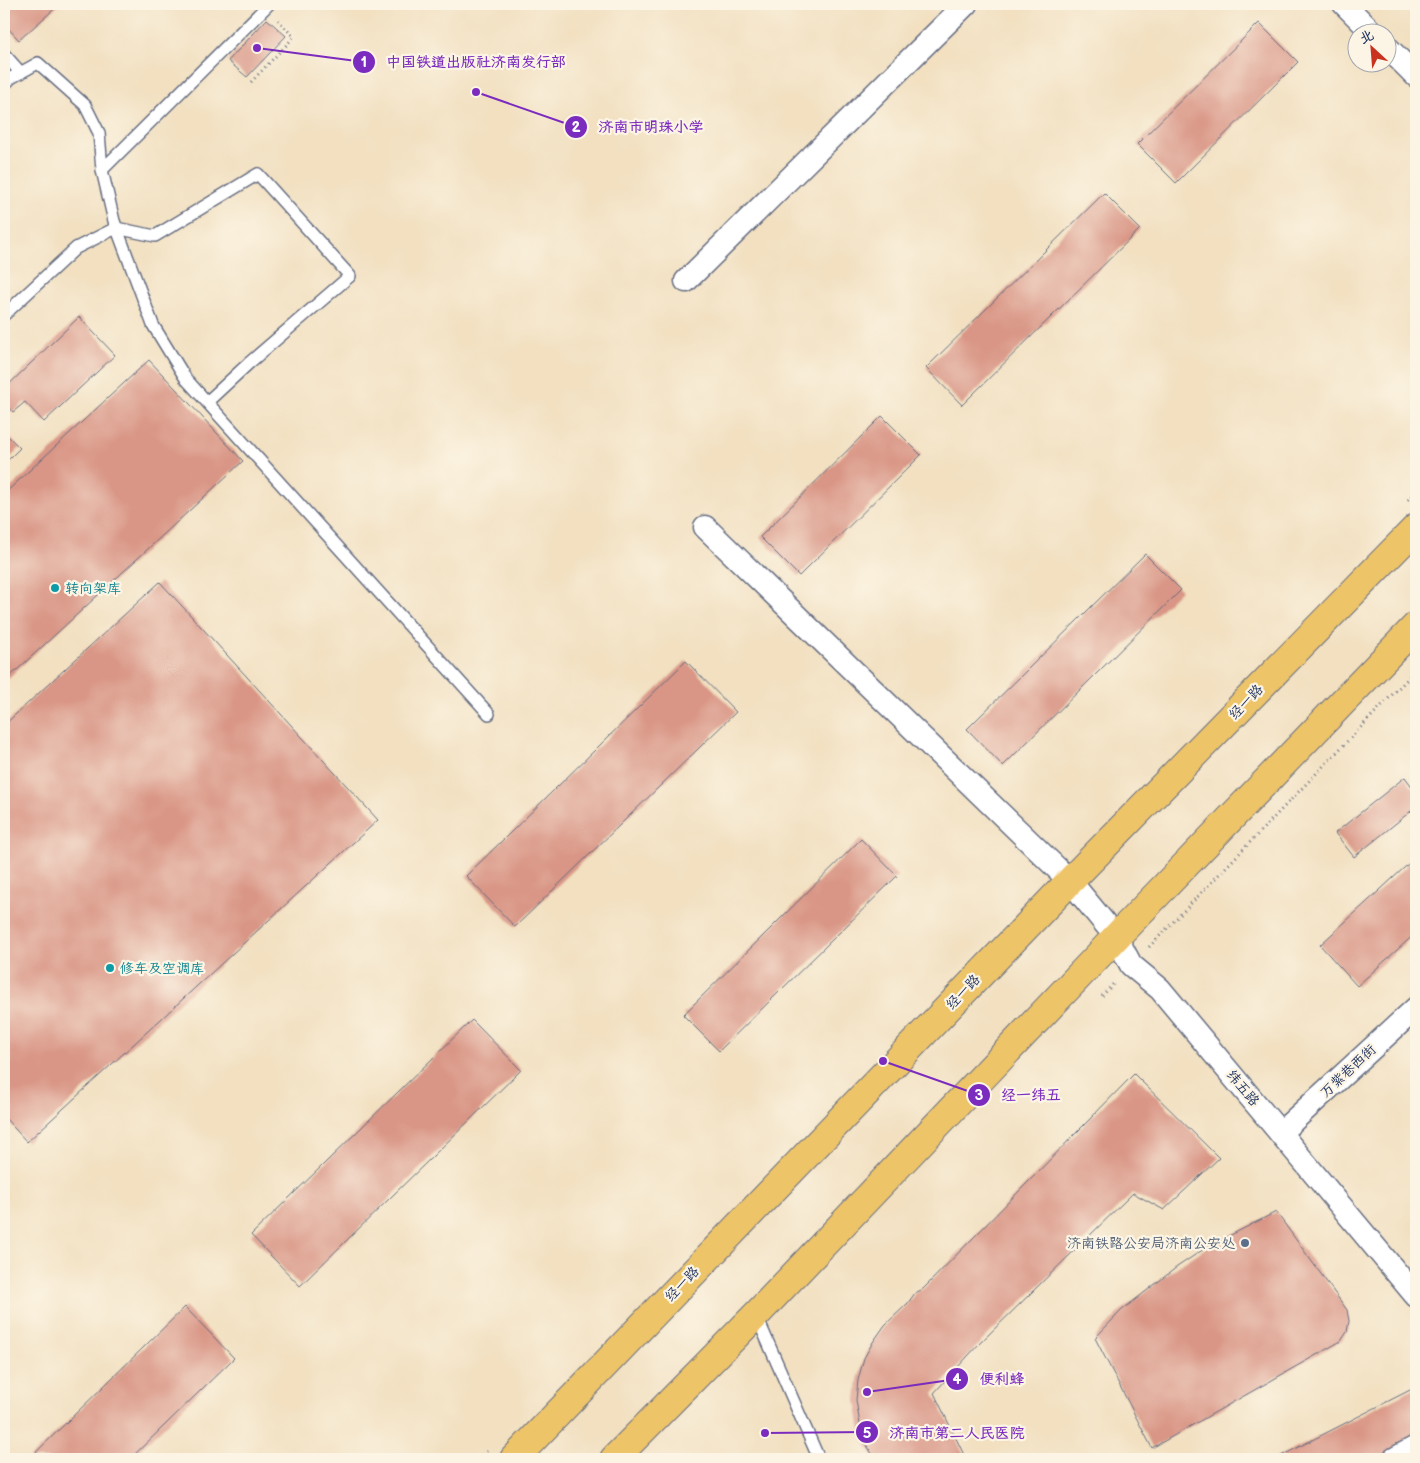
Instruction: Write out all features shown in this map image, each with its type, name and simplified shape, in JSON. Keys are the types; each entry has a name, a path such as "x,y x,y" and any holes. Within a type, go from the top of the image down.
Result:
{"main road":[{"name":"经一路","path":"514,1459 1070,881 1416,528"},
{"path":"614,1459 756,1315 1116,937 1416,626"}],"street":[{"path":"686,281 966,4"},
{"path":"1344,4 1362,22"},
{"path":"1398,58 1416,76"},
{"name":"纬五路","path":"705,527 1070,881 1116,937 1132,965 1160,989 1416,1296"},
{"name":"万紫巷西街","path":"1280,1133 1416,1008"},
{"path":"1394,1459 1416,1447"}],"lane":[{"path":"102,170 266,7"},
{"path":"4,54 21,73"},
{"path":"4,86 38,63 85,105 99,133 102,170 116,228 153,325 186,379 489,714"},
{"path":"4,316 76,248 116,228 155,236 258,174 350,276 207,402"},
{"path":"756,1315 819,1459"}],"path":[{"path":"251,82 294,37 266,7"}],"building":[{"path":"4,4 60,4 19,40 4,24"},
{"path":"267,19 286,36 247,77 228,61"},
{"path":"1259,23 1298,62 1176,183 1137,144"},
{"path":"1104,193 1140,229 962,405 926,368"},
{"path":"79,317 115,355 44,422 25,402 13,412 4,402 4,389"},
{"name":"转向架库","path":"149,360 243,461 4,682 4,494"},
{"path":"882,416 921,455 799,576 760,537"},
{"path":"4,432 20,448 4,464"},
{"path":"1145,554 1181,590 1003,766 967,729"},
{"name":"修车及空调库","path":"160,582 378,820 27,1142 4,1117 4,725"},
{"path":"686,661 736,712 515,927 466,876"},
{"path":"1405,777 1416,792 1416,807 1354,857 1335,833"},
{"path":"861,839 897,876 719,1051 683,1015"},
{"path":"1416,857 1416,933 1357,986 1320,945"},
{"path":"472,1020 521,1070 300,1286 251,1235"},
{"path":"1134,1074 1219,1158 1164,1210 1133,1193 979,1344 934,1393 966,1459 875,1459 862,1437 856,1400 858,1380 864,1358 873,1342 885,1325 908,1303 915,1293 923,1289"},
{"path":"1276,1212 1347,1310 1349,1321 1347,1332 1341,1341 1152,1448 1095,1338 1122,1310 1177,1267 1207,1247"},
{"path":"185,1307 234,1358 130,1459 29,1459"},
{"path":"1416,1387 1416,1443 1384,1459 1275,1459"}],"place":[{"name":"中国铁道出版社济南发行部","path":"257,48"},
{"name":"济南市明珠小学","path":"476,92"},
{"name":"转向架库","path":"55,588"},
{"name":"修车及空调库","path":"110,968"},
{"name":"经一纬五","path":"883,1061"},
{"name":"济南铁路公安局济南公安处","path":"1245,1243"},
{"name":"便利蜂","path":"867,1392"},
{"name":"济南市第二人民医院","path":"765,1433"}]}
